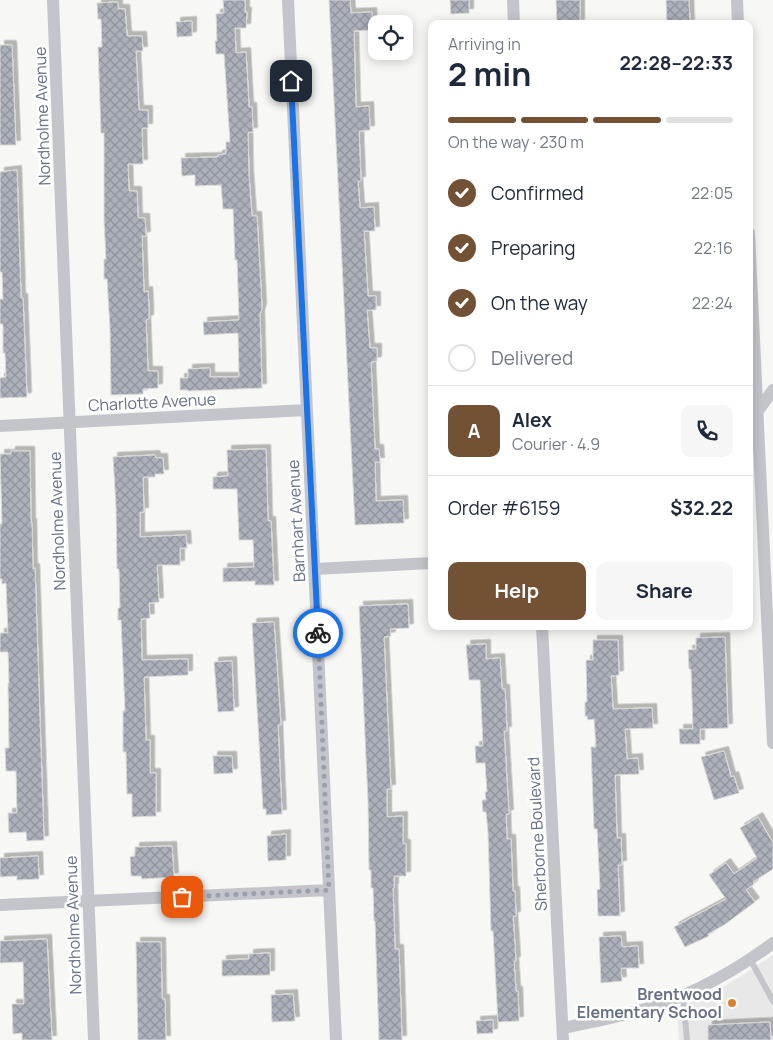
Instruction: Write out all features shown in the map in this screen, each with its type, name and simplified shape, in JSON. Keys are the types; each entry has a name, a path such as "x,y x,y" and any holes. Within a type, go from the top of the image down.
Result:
{"street":[{"name":"Nordholme Avenue","path":"53,0 94,1040"},
{"name":"Barnhart Avenue","path":"288,0 336,1040"},
{"path":"513,0 514,20"},
{"path":"737,0 738,20"},
{"path":"753,312 773,743"},
{"path":"753,430 758,411 773,390"},
{"name":"Charlotte Avenue","path":"0,426 306,410"},
{"path":"315,569 428,563"},
{"name":"Sherborne Boulevard","path":"542,630 563,1034"},
{"path":"0,905 329,890"},
{"path":"563,1034 683,996 710,983 773,943"}],"lane":[{"path":"750,959 773,1000"},
{"path":"683,996 687,1040"}],"shaded area":[{"name":"Brentwood Elementary School","path":"773,955 773,1040 679,1040 677,1008 730,983"}],"building":[{"path":"223,0 245,0 245,12 247,12 246,28 235,28 236,53 246,52 249,107 252,107 253,132 248,132 249,176 252,216 257,216 262,307 260,315 262,388 188,391 180,390 180,378 188,378 188,369 210,368 210,377 239,377 238,333 204,335 203,322 239,320 233,209 223,209 221,185 195,186 195,175 182,176 181,158 218,157 218,155 226,154 226,142 230,142 224,54 216,54 215,41 217,41 216,14 224,13"},
{"path":"329,0 350,0 351,13 372,12 372,15 368,15 368,30 354,31 356,107 369,106 370,130 359,131 361,181 358,181 360,208 374,207 375,231 364,231 368,296 376,296 376,310 367,310 370,348 377,348 377,361 371,362 375,449 379,449 380,462 375,462 376,501 403,500 404,523 355,525"},
{"path":"450,0 469,0 469,13 451,14"},
{"path":"556,0 580,0 580,20 557,20"},
{"path":"666,0 689,0 690,20 667,20"},
{"path":"118,2 118,9 125,9 127,36 142,36 143,51 136,51 139,110 148,110 148,128 142,128 143,164 128,164 129,191 137,191 138,218 145,218 146,236 142,236 144,292 148,291 149,308 149,319 146,320 148,371 158,371 158,388 143,389 143,394 111,395 107,279 104,279 104,259 106,259 104,133 101,133 98,47 102,47 101,19 98,19 97,3"},
{"path":"192,21 192,36 177,37 176,22"},
{"path":"0,45 12,45 16,145 0,145"},
{"path":"17,170 21,298 23,298 27,397 0,398 0,378 6,377 5,353 3,353 3,324 0,324 0,299 3,299 2,272 0,272 0,172"},
{"path":"266,449 268,521 271,521 274,585 255,585 255,581 223,582 223,568 254,567 253,540 239,540 237,489 213,489 213,477 228,476 227,450"},
{"path":"11,451 30,451 31,523 33,569 35,568 44,840 27,841 26,832 9,833 8,813 17,813 16,771 6,771 5,748 9,748 8,652 0,652 0,633 8,633 6,583 2,584 2,579 0,579 0,524 2,524 0,454 11,454"},
{"path":"155,455 156,458 163,458 164,474 155,474 155,477 143,477 144,512 140,512 140,537 186,535 187,548 180,548 180,565 157,565 159,602 149,603 150,618 141,619 142,660 188,659 188,675 144,677 146,740 150,740 150,773 156,773 156,816 132,817 132,794 127,794 126,752 123,752 123,711 125,711 121,620 118,620 118,608 120,608 119,569 117,569 113,457"},
{"path":"408,604 409,628 390,629 391,636 384,637 391,789 387,789 387,817 403,816 403,844 406,844 406,876 394,876 393,888 395,949 399,949 402,1040 379,1040 375,921 371,870 369,870 368,801 359,606"},
{"path":"274,622 281,725 278,725 282,814 266,815 266,809 263,809 252,623"},
{"path":"725,637 728,728 700,729 700,744 680,744 679,729 693,729 691,669 689,669 688,650 696,649 696,638"},
{"path":"593,640 618,640 619,675 611,676 613,709 652,708 653,728 625,729 627,759 638,758 639,774 615,775 617,838 621,838 622,865 618,865 620,916 598,916 597,890 600,889 597,829 594,829 591,747 596,747 594,719 588,720 587,716 585,716 585,702 587,702 586,660 593,660"},
{"path":"486,644 486,659 500,658 502,689 505,689 507,731 504,731 509,814 506,814 507,839 511,839 513,891 515,891 516,916 513,916 516,961 514,961 519,1021 498,1022 493,931 491,931 488,832 486,812 483,812 482,800 486,800 485,792 487,792 485,763 476,763 475,746 483,746 480,680 469,680 466,645"},
{"path":"232,661 234,711 218,712 214,662"},
{"path":"724,751 731,777 734,776 739,793 714,800 701,757"},
{"path":"213,756 232,756 233,773 214,774"},
{"path":"758,817 773,843 773,869 753,882 754,884 746,890 755,902 724,925 708,934 709,936 685,947 674,927 726,899 709,875 726,863 734,874 757,858 740,828"},
{"path":"286,834 286,860 268,861 267,836"},
{"path":"172,846 174,877 142,879 141,876 131,876 130,857 135,856 135,847"},
{"path":"38,856 39,879 17,880 17,876 0,877 0,858"},
{"path":"621,936 622,947 638,946 639,968 621,968 622,981 601,983 599,937"},
{"path":"47,939 52,1040 22,1040 22,1033 13,1034 12,1004 24,1004 23,962 0,963 0,941"},
{"path":"136,942 161,942 162,999 165,999 166,1040 138,1040"},
{"path":"270,953 270,975 222,976 222,960 249,959 249,954"},
{"path":"293,994 295,1021 272,1022 271,995"},
{"path":"493,1020 493,1033 477,1034 476,1021"},
{"path":"770,1022 771,1040 708,1040 708,1025"}],"way so far":[{"path":"182,897 329,890 318,633"}],"place":[{"name":"Brentwood Elementary School","path":"732,1003"}],"route":[{"path":"291,81 318,633"}]}
